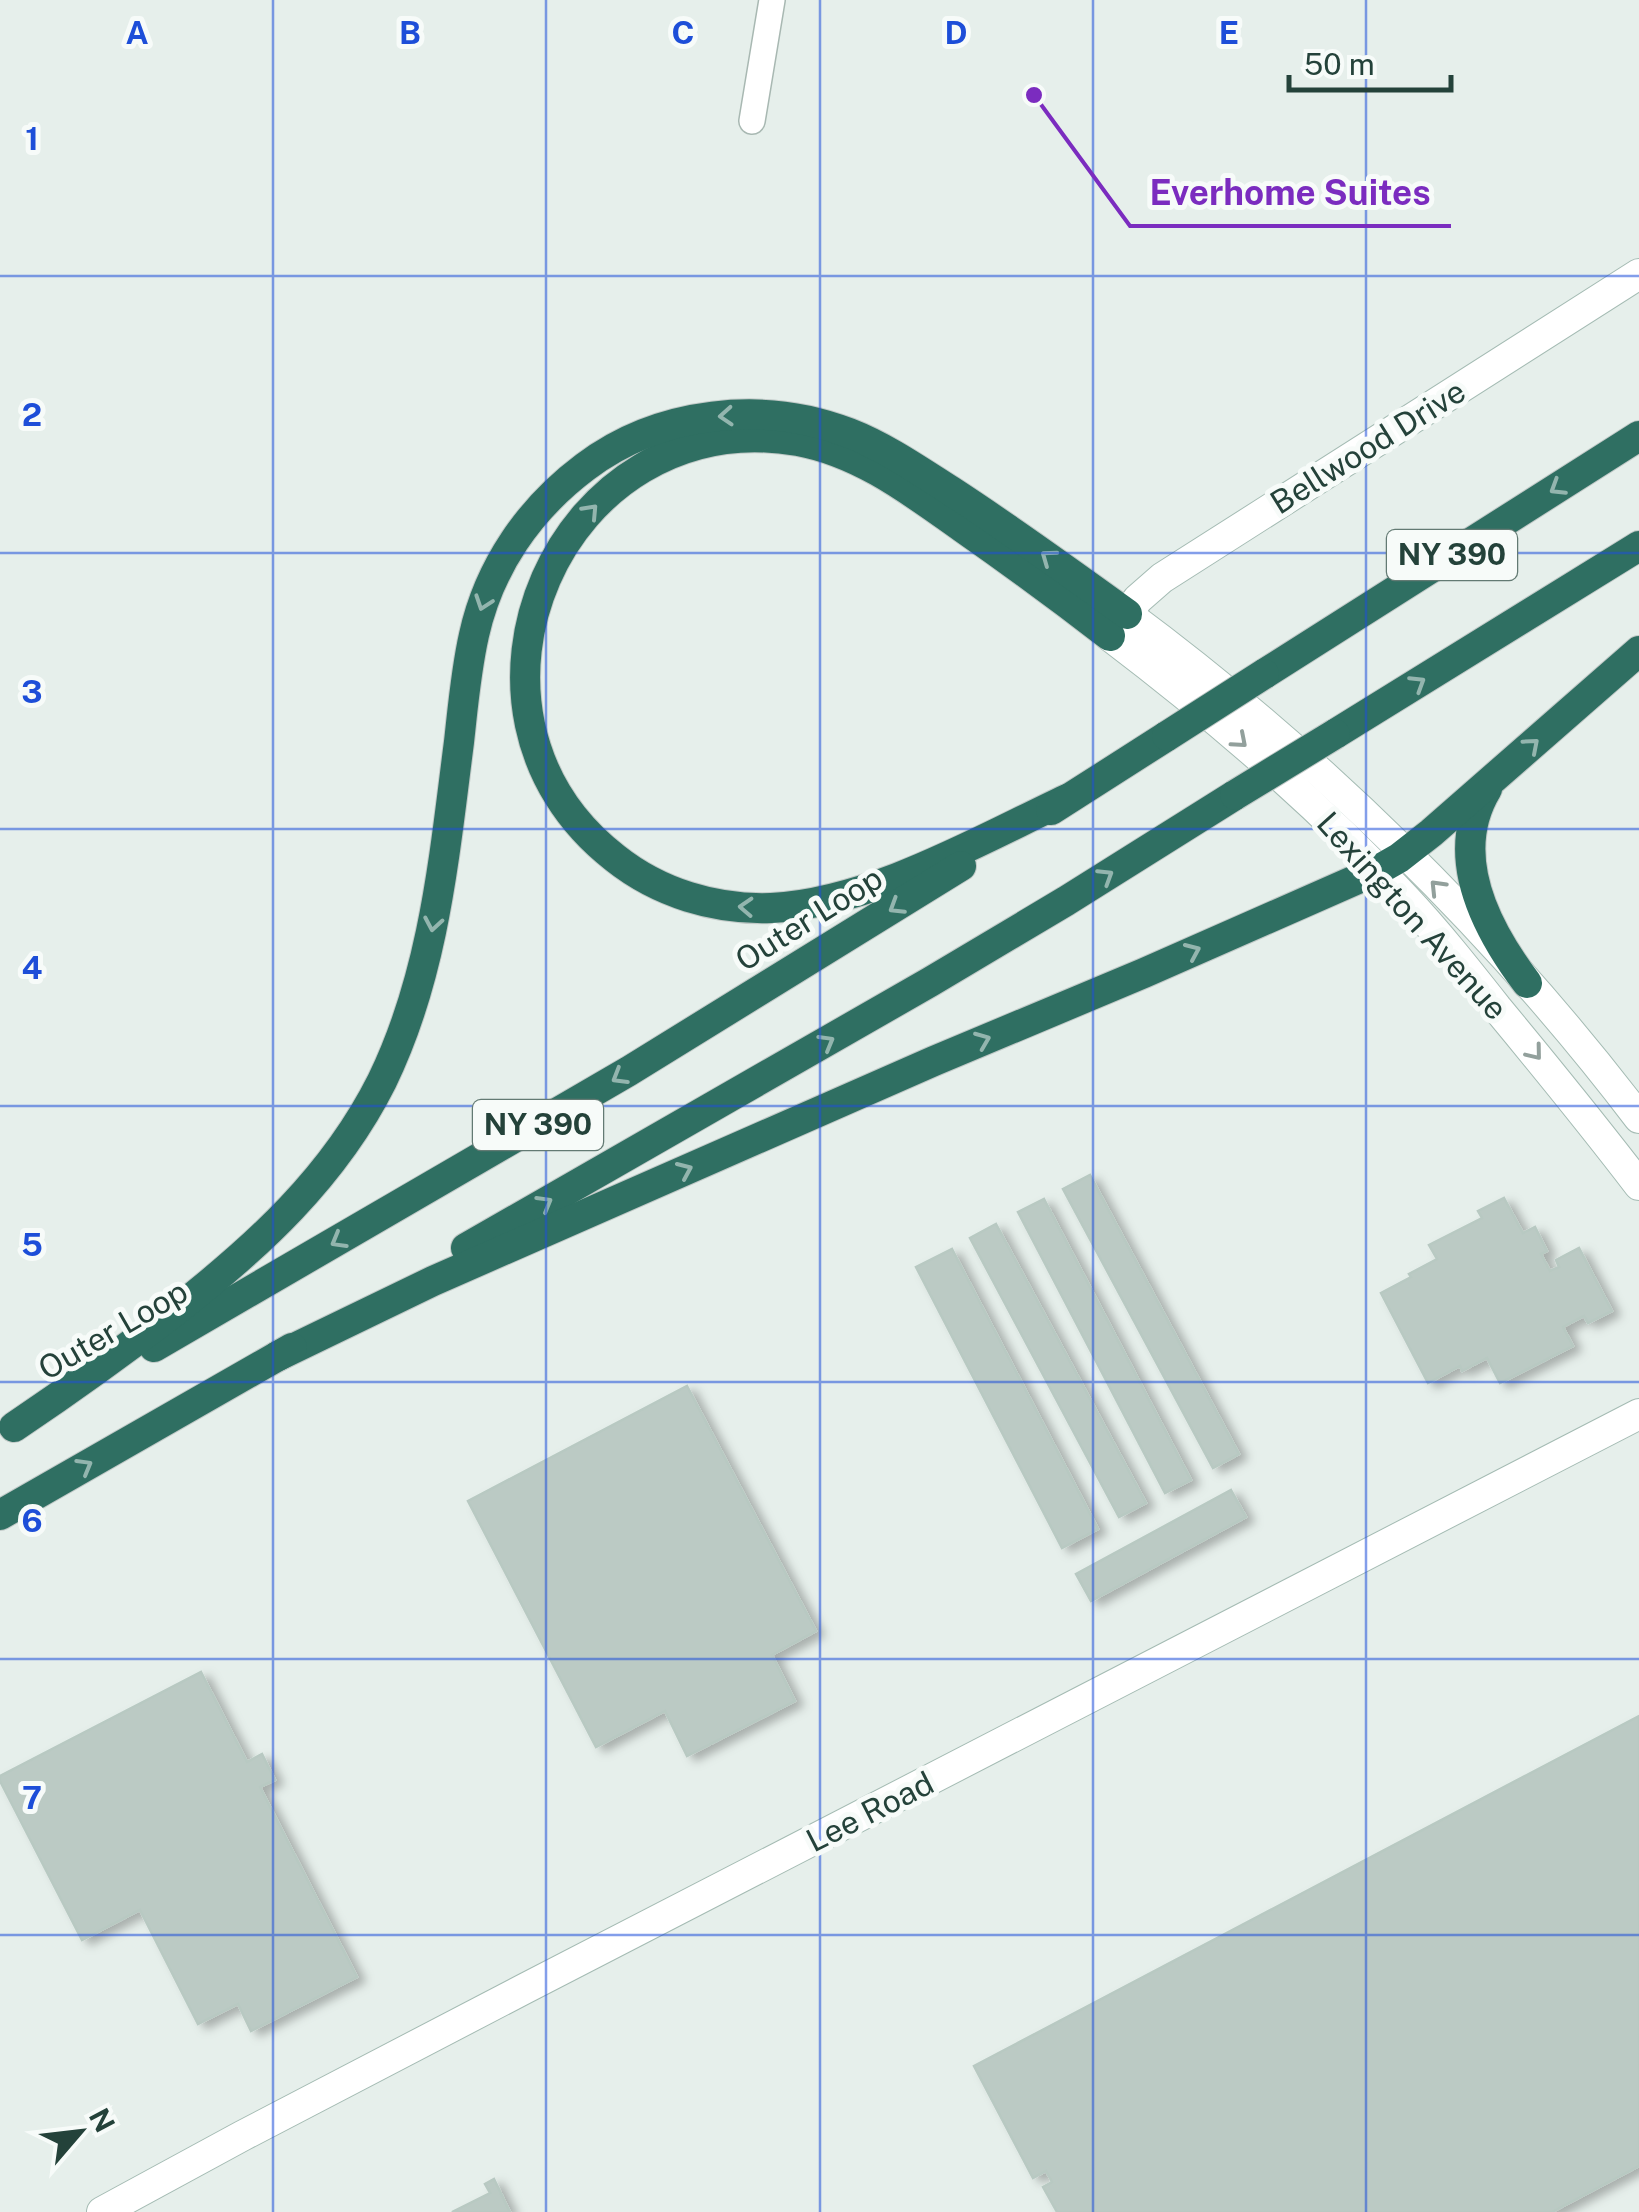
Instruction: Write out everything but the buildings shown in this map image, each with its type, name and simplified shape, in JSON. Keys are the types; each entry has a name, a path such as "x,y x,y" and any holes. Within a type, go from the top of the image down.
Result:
{"highway":[{"path":"7,1431 122,1352 257,1244 316,1182 366,1111 397,1048 429,945 468,664 484,599 504,557 531,517 591,462 641,435 701,418 772,416 826,425 866,441 1006,527 1118,625"},
{"name":"Outer Loop","path":"7,1431 630,1071 1639,436"},
{"path":"1067,799 921,867 827,899 784,907 744,908 685,896 638,874 608,852 573,816 554,787 535,744 525,692 525,652 532,614 562,547 591,510 616,488 651,464 691,448 738,439 773,438 832,449 878,470 1008,560 1118,625"},
{"name":"NY 390","path":"0,1515 946,972 1639,546"},
{"path":"278,1356 433,1280 1391,862 1500,773 1639,650"},
{"path":"1500,773 1476,812 1471,864 1477,895 1487,918 1499,943 1528,983"}],"street":[{"path":"752,121 772,0"},
{"name":"Bellwood Drive","path":"1118,625 1162,578 1639,274"},
{"name":"Lexington Avenue","path":"1118,625 1169,681 1391,862 1528,983 1639,1118"},
{"name":"Lexington Avenue","path":"1391,862 1423,918 1639,1185"},
{"name":"Lee Road","path":"102,2212 492,2006 1639,1414"}],"place":[{"name":"Everhome Suites","path":"1034,95"}]}
